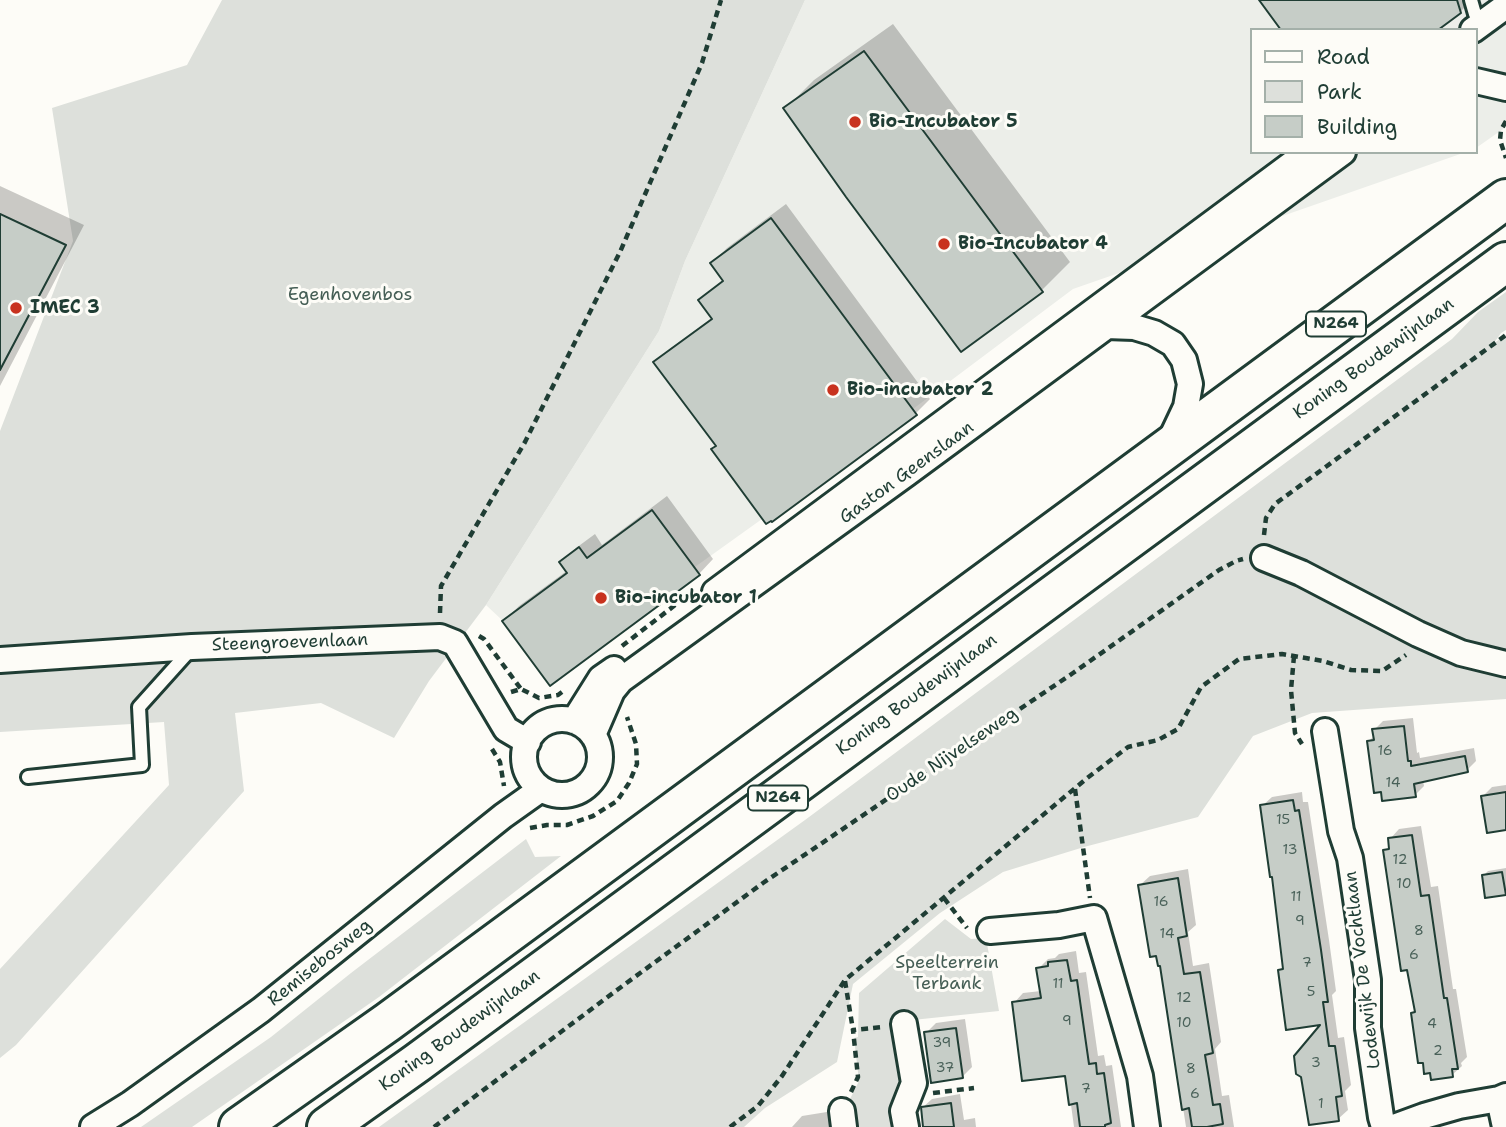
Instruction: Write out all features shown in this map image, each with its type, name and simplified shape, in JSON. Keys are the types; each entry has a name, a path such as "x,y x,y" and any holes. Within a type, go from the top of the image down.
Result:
{"highway":[{"name":"N264","path":"239,1127 388,1022 1506,199"},
{"name":"Koning Boudewijnlaan","path":"327,1127 418,1063 1506,262"}],"street":[{"path":"1474,22 1506,6"},
{"path":"1478,81 1506,88"},
{"name":"Gaston Geenslaan","path":"584,728 601,678 1305,154"},
{"name":"Gaston Geenslaan","path":"584,728 621,680 1340,154"},
{"path":"1106,326 1134,327 1154,333 1173,344 1184,360 1189,384 1186,407 1167,449"},
{"path":"1264,558 1301,573 1418,634 1461,653 1506,664"},
{"name":"Steengroevenlaan","path":"0,660 192,647 440,637"},
{"path":"440,637 455,643 506,729 528,742"},
{"path":"563,719 584,728 599,746 601,760 591,783 569,795 556,795 541,789 530,778 524,764 523,753 532,734 543,724 563,719"},
{"name":"Lodewijk De Vochtlaan","path":"1326,741 1341,831 1350,858 1368,981 1368,1028 1384,1127"},
{"name":"Remisebosweg","path":"93,1127 130,1104 261,1010 503,816 541,789"},
{"path":"990,931 1059,925 1092,908 1140,1076 1147,1127"},
{"path":"904,1024 914,1083 903,1111 906,1127"},
{"path":"1394,1127 1424,1116 1502,1098 1505,1127"}],"lane":[{"path":"1471,0 1474,22"},
{"path":"28,777 142,765 139,707 192,647"}],"path":[{"path":"440,637 441,586 525,442 620,252 702,63 721,0"},
{"path":"1506,121 1500,135 1506,158"},
{"path":"1264,558 1264,524 1275,504 1506,335"},
{"name":"Oude Nijvelseweg","path":"434,1127 726,909 1073,673 1219,570 1236,561 1264,558"},
{"path":"730,1127 758,1106 782,1076 845,980 1128,747 1158,740 1178,729 1201,687 1239,659 1282,654 1351,670 1382,671 1405,656 1418,634"},
{"path":"1294,656 1291,690 1295,733 1303,746 1326,741"},
{"path":"487,697 521,689 539,698 558,695 569,686"},
{"path":"487,739 500,762 507,799 503,816"},
{"path":"1075,789 1092,908"},
{"path":"944,898 971,932 990,931"},
{"path":"843,1119 858,1077 845,980"},
{"path":"853,1030 904,1024"},
{"path":"910,1096 974,1088"}],"shaded area":[{"path":"805,0 1506,0 1506,127 1478,147 1478,28 1250,28 1250,154 1460,154 1073,289 913,409 917,415 772,522 762,519 695,567 700,575 550,686 503,621 486,605 659,331 685,261"}],"green space":[{"name":"Egenhovenbos","path":"222,0 805,0 685,261 659,331 486,605 429,681 394,738 321,703 235,713 244,791 16,1045 0,1058 0,969 169,785 164,722 0,732 0,431 73,241 52,108 187,65"},
{"path":"1506,292 1506,330 1494,343 1506,335 1506,699 1312,713 1253,736 1198,817 1003,872 940,913 853,984 837,1062 765,1108 744,1127 379,1127 805,820 1452,339 1478,312"},
{"path":"526,839 535,857 561,856 379,997 192,1127 141,1127 271,1037"},
{"name":"Speelterrein Terbank","path":"945,919 971,939 986,938 999,1011 903,1021 902,1127 846,1127 844,1111 859,1081 854,1038 858,1037 859,993"}],"building":[{"path":"1259,0 1457,0 1461,13 1441,28 1280,28"},
{"name":"Bio-Incubator 4","path":"864,51 1043,292 961,352 783,108"},
{"name":"IMEC 3","path":"0,214 66,245 0,370"},
{"path":"771,218 917,415 766,524 711,449 716,446 653,362 712,319 698,300 723,281 710,263"},
{"name":"Bio-incubator 1","path":"652,510 700,575 550,686 502,621 567,573 559,562 579,547 587,558"},
{"path":"1404,726 1411,766 1465,756 1468,772 1414,784 1416,797 1382,801 1381,792 1374,793 1367,741 1374,740 1372,729"},
{"path":"1506,792 1506,830 1487,833 1481,796"},
{"path":"1293,800 1295,811 1299,810 1321,950 1328,1002 1323,1002 1329,1046 1335,1046 1342,1096 1336,1097 1339,1121 1309,1125 1301,1077 1296,1074 1294,1056 1320,1025 1286,1030 1278,970 1283,969 1260,805"},
{"path":"1412,835 1421,896 1429,895 1444,998 1447,998 1458,1069 1452,1069 1453,1077 1431,1080 1430,1073 1424,1074 1423,1063 1418,1063 1411,1013 1415,1012 1407,970 1401,971 1383,850 1389,849 1388,838"},
{"path":"1502,872 1506,895 1485,898 1482,875"},
{"path":"1178,878 1187,936 1178,938 1184,974 1200,972 1213,1053 1205,1055 1213,1105 1220,1104 1223,1124 1207,1127 1192,1127 1189,1108 1182,1110 1160,966 1156,956 1150,957 1138,885"},
{"path":"1067,960 1071,981 1077,980 1089,1064 1096,1063 1097,1074 1104,1073 1111,1123 1105,1127 1080,1127 1077,1103 1069,1105 1065,1076 1022,1081 1012,1002 1041,998 1036,968 1048,966 1048,962"},
{"path":"956,1028 963,1078 931,1083 924,1032"},
{"path":"951,1103 954,1127 923,1127 921,1107"}],"place":[{"name":"Bio-Incubator 5","path":"855,122"},
{"name":"Bio-Incubator 4","path":"944,244"},
{"name":"IMEC 3","path":"16,308"},
{"name":"Bio-incubator 2","path":"833,390"},
{"name":"Bio-incubator 1","path":"601,598"}]}
